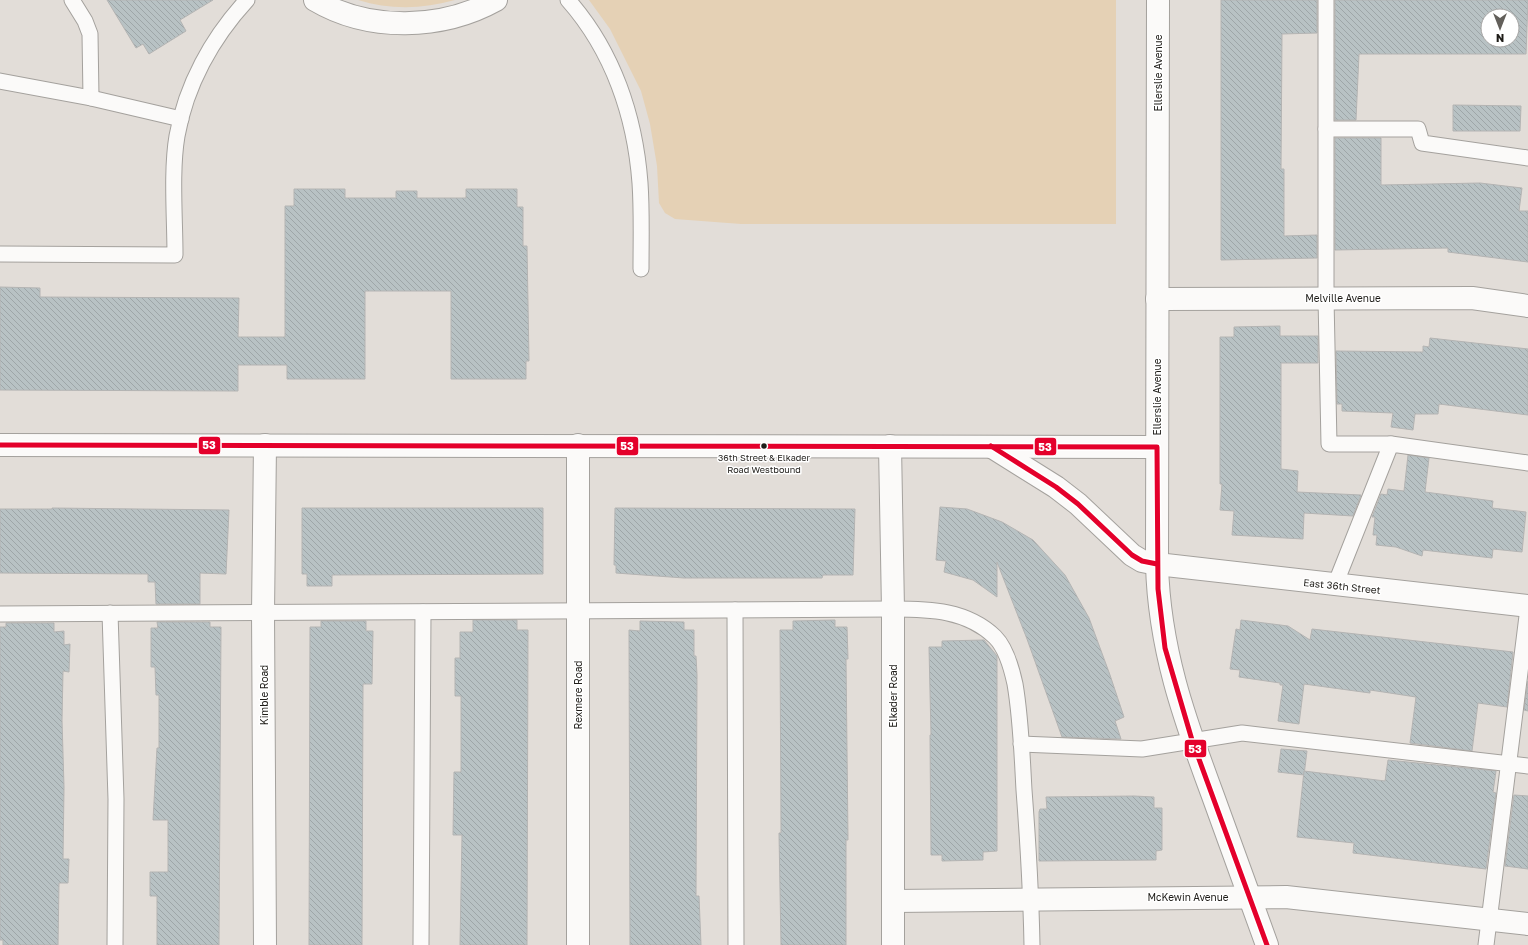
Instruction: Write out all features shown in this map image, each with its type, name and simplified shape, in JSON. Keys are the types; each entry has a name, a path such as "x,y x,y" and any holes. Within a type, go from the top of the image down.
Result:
{"street":[{"path":"314,0 351,15 383,22 415,24 451,18 485,6 496,0"},
{"name":"Ellerslie Avenue","path":"1158,0 1157,564 1160,617 1166,648 1192,740 1267,945"},
{"name":"Melville Avenue","path":"1157,299 1472,298 1528,306"},
{"path":"0,445 1157,447"},
{"name":"Kimble Road","path":"265,445 263,613 265,945"},
{"name":"Rexmere Road","path":"578,446 578,945"},
{"name":"Elkader Road","path":"890,446 893,609 893,945"},
{"name":"East 36th Street","path":"991,446 1056,487 1078,504 1122,548 1142,561 1157,564 1528,607"},
{"name":"McKewin Avenue","path":"894,901 1031,898 1296,898 1528,924"}],"lane":[{"path":"72,0 85,21 90,34 91,98"},
{"path":"0,254 175,255 175,157 181,120 200,67 216,37 247,0"},
{"path":"568,0 582,17 600,45 614,71 632,128 640,184 641,269"},
{"path":"1326,0 1326,298 1329,444 1391,444 1528,463"},
{"path":"0,81 91,98 181,120"},
{"path":"1326,130 1418,129 1422,143 1528,158"},
{"path":"1335,585 1391,444"},
{"path":"1486,945 1528,607"},
{"path":"0,614 893,609 926,609 955,614 979,624 997,638 1007,657 1014,683 1021,744 1031,898 1032,945"},
{"path":"735,610 736,945"},
{"path":"421,945 423,612"},
{"path":"110,613 116,799 115,945"},
{"path":"1021,744 1142,749 1242,733 1528,766"}],"shaded area":[{"path":"358,0 455,0 419,7 394,7"},
{"path":"589,0 1116,0 1116,224 741,224 675,219 665,213 659,203 657,166 650,124 641,91 610,29"}],"building":[{"path":"107,0 213,0 180,20 186,31 149,54 143,44 136,48"},
{"path":"1221,0 1317,0 1317,33 1282,34 1281,169 1284,169 1284,236 1317,235 1317,258 1221,260"},
{"path":"1335,0 1528,0 1526,54 1359,54 1356,120 1335,120"},
{"path":"1453,105 1521,106 1520,131 1453,131"},
{"path":"1335,138 1381,138 1381,185 1480,183 1522,188 1519,211 1528,211 1528,262 1448,252 1448,248 1335,250"},
{"path":"294,189 345,189 345,198 396,198 396,191 417,191 417,198 466,198 466,189 517,189 517,207 523,207 523,246 527,246 529,361 526,361 526,379 451,379 451,291 365,291 365,379 287,379 287,365 238,365 238,391 0,390 0,287 40,288 40,297 239,298 238,337 285,337 285,206 294,206"},
{"path":"1280,326 1280,336 1318,336 1318,363 1281,363 1281,469 1298,471 1297,492 1361,495 1353,516 1304,513 1303,539 1232,535 1234,511 1220,510 1222,484 1220,484 1220,337 1234,337 1234,327"},
{"path":"1430,338 1528,349 1528,415 1439,404 1438,414 1415,414 1413,430 1391,427 1393,413 1342,411 1342,404 1337,404 1336,351 1423,352 1423,346 1429,347"},
{"path":"1408,455 1429,458 1425,492 1493,501 1492,508 1526,512 1522,552 1493,549 1492,558 1423,550 1422,556 1396,547 1376,545 1377,535 1373,535 1375,517 1372,517 1381,494 1387,495 1388,489 1404,491"},
{"path":"940,507 967,509 1002,522 1033,540 1065,575 1089,618 1110,675 1124,717 1115,721 1121,739 1062,737 1027,639 997,562 997,597 973,580 944,572 946,561 936,560"},
{"path":"52,508 229,510 226,574 200,573 200,604 156,604 155,582 148,582 148,574 0,573 0,509"},
{"path":"302,508 543,508 543,574 332,575 332,586 307,586 307,574 302,574"},
{"path":"615,508 855,509 853,575 823,575 822,578 684,578 616,573 616,565 614,565"},
{"path":"473,620 517,620 517,630 528,630 527,945 460,945 462,835 453,835 454,772 461,772 461,696 455,696 455,658 460,658 460,632 473,632"},
{"path":"835,620 835,627 847,627 848,840 846,840 846,945 781,945 779,833 781,833 780,630 793,630 793,621"},
{"path":"1241,620 1288,626 1310,640 1312,629 1513,652 1507,707 1478,703 1472,751 1410,743 1416,697 1370,690 1370,693 1304,684 1299,724 1278,721 1283,685 1280,685 1280,683 1239,677 1240,670 1230,669 1236,629 1240,630"},
{"path":"321,621 366,621 366,631 373,631 372,684 363,684 362,945 309,945 310,627 321,627"},
{"path":"640,621 684,622 684,630 694,630 694,656 696,656 697,675 696,896 699,896 701,945 630,945 629,630 640,631"},
{"path":"157,622 210,622 210,627 221,627 219,945 157,945 157,896 150,896 150,872 168,872 168,820 153,820 157,748 159,748 159,695 156,695 155,667 151,667 151,628 158,628"},
{"path":"6,623 54,623 54,632 64,631 64,645 70,644 69,672 63,671 62,720 64,787 63,859 69,859 68,883 59,883 58,945 3,945 3,940 0,940 0,627 6,627"},
{"path":"984,640 997,656 997,851 983,852 983,860 942,861 942,855 931,855 929,647 942,647 942,641"},
{"path":"1528,681 1528,711 1524,710"},
{"path":"1281,749 1307,751 1304,775 1278,772"},
{"path":"1388,760 1496,771 1493,792 1496,793 1486,869 1353,853 1354,843 1297,837 1304,771 1385,781"},
{"path":"1514,795 1528,796 1528,869 1505,866"},
{"path":"1046,797 1154,797 1154,808 1162,808 1162,850 1156,851 1156,860 1039,861 1039,812 1040,809 1047,809"}],"transit line":[{"name":"53","path":"0,445 1157,447 1158,589 1165,648 1192,740 1267,945"},
{"name":"53","path":"991,446 1056,487 1078,504 1132,555 1142,561 1157,564"}],"place":[{"name":"36th Street & Elkader Road Westbound","path":"764,446"}]}
